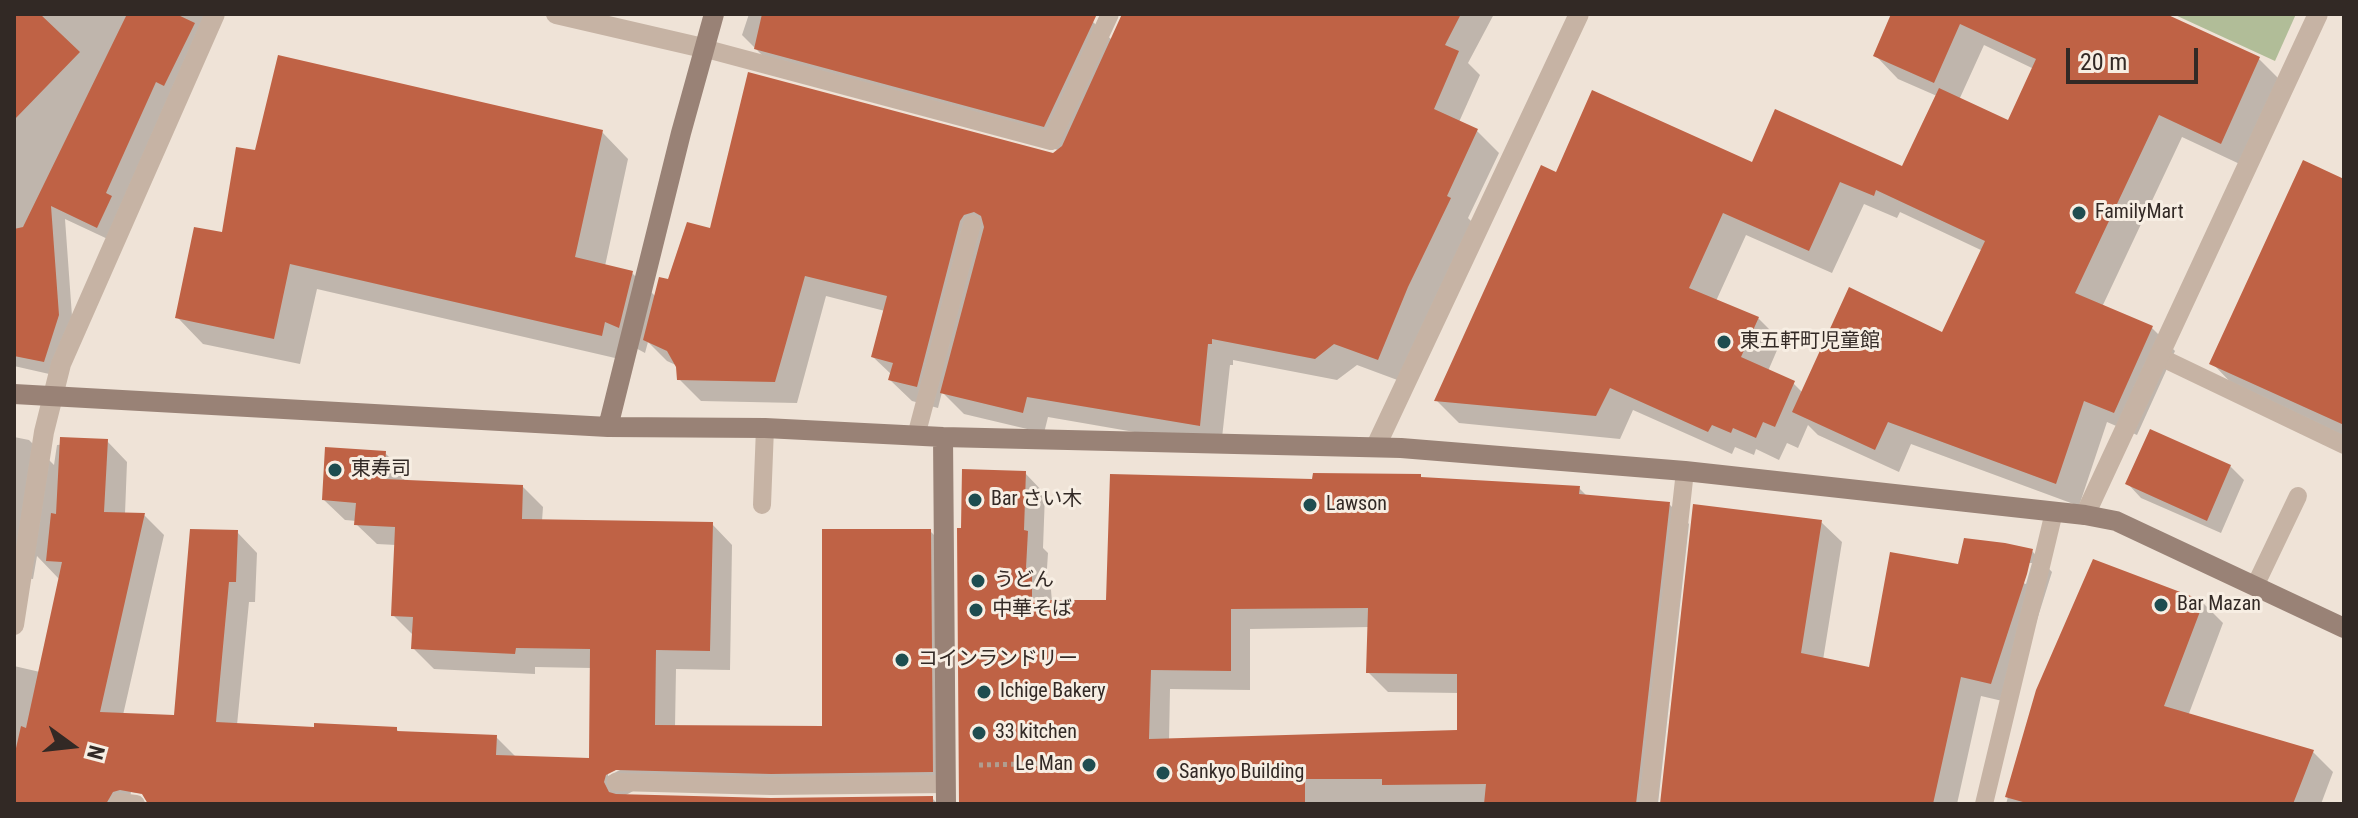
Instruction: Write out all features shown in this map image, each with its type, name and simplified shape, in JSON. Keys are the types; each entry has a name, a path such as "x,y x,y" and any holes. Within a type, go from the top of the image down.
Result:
{"street":[{"path":"14,625 52,396 61,364 215,14"},
{"path":"556,14 703,48"},
{"path":"608,427 714,14"},
{"path":"1376,446 1579,14"},
{"path":"2085,515 2318,14"},
{"path":"14,394 608,427 765,428 943,437 1376,446 1685,471 2116,521 2344,628"},
{"path":"943,437 946,784"}],"lane":[{"path":"703,48 1051,141 1110,14"},
{"path":"916,436 972,224"},
{"path":"2158,356 2344,445"},
{"path":"762,505 765,428"},
{"path":"1648,804 1685,471"},
{"path":"2255,586 2298,496"},
{"path":"1984,804 2054,512"},
{"path":"616,782 771,786 946,784"},
{"path":"118,804 136,804"}],"path":[{"path":"946,784 1069,763"}],"green space":[{"path":"2173,14 2296,14 2275,61"}],"building":[{"path":"14,14 40,14 80,52 14,120"},
{"path":"127,14 176,14 195,23 164,86 156,82 106,193 112,196 97,228 51,206 59,315 44,362 14,356 14,229 23,227"},
{"path":"762,14 1097,14 1044,127 754,49"},
{"path":"1122,14 1461,14 1445,45 1459,51 1434,109 1478,129 1447,196 1451,198 1408,287 1378,360 1334,344 1315,359 1212,339 1212,344 1208,344 1200,426 1027,397 1023,413 940,393 984,227 981,216 974,212 964,215 960,221 917,387 888,380 893,363 871,357 887,296 805,276 775,382 677,380 676,367 667,351 643,340 659,277 668,279 687,222 710,228 748,72 1053,153 1062,146"},
{"path":"1891,14 2166,14 2260,57 2221,144 2159,115 2075,293 2153,326 2114,413 2084,401 2056,484 1888,422 1875,450 1792,412 1849,287 1942,332 1985,241 1876,190 1874,196 1840,182 1809,251 1723,213 1689,288 1759,317 1741,357 1795,381 1775,427 1763,422 1756,438 1733,428 1731,433 1712,425 1708,432 1610,388 1596,416 1434,401 1541,165 1556,172 1592,90 1752,162 1775,109 1902,166 1939,88 2008,120 2036,59 1960,24 1934,83 1873,56"},
{"path":"278,55 603,130 575,257 633,271 619,328 605,322 602,336 290,264 274,339 175,318 194,227 222,232 236,147 255,150"},
{"path":"2303,160 2344,179 2344,425 2209,364"},
{"path":"2150,429 2231,465 2207,521 2125,484"},
{"path":"60,437 108,439 104,512 145,513 100,712 174,715 190,529 238,530 236,582 229,582 216,722 314,727 314,723 397,727 397,731 497,735 496,755 589,758 590,649 516,648 515,654 411,649 413,617 391,616 395,527 354,525 356,503 322,500 325,447 386,451 384,479 523,485 522,519 713,522 710,651 656,650 655,725 822,726 822,529 931,529 933,772 771,774 616,770 606,775 604,782 609,792 616,794 771,798 933,796 933,804 148,804 142,794 120,790 113,792 106,804 14,804 14,757 21,726 26,728 62,562 46,561 51,513 56,514"},
{"path":"962,469 1026,471 1024,530 1028,531 1026,568 1032,568 1032,600 1106,600 1110,474 1312,479 1313,473 1421,474 1421,477 1580,486 1579,494 1670,502 1636,804 1484,804 1486,784 1382,785 1382,779 1305,779 1305,804 959,804 957,528 961,528","holes":["1368,608 1366,673 1457,674 1457,730 1149,739 1151,670 1231,671 1231,609"]},
{"path":"1693,504 1822,520 1801,653 1869,667 1890,552 1958,564 1964,538 2033,549 1991,684 1961,677 1933,804 1660,804"},
{"path":"2093,559 2204,601 2164,706 2314,750 2293,804 2030,804 2005,797 2036,690"}],"place":[{"name":"FamilyMart","path":"2079,213"},
{"name":"東五軒町児童館","path":"1724,342"},
{"name":"東寿司","path":"335,470"},
{"name":"Bar さい木","path":"975,500"},
{"name":"Lawson","path":"1310,505"},
{"name":"うどん","path":"978,581"},
{"name":"Bar Mazan","path":"2161,605"},
{"name":"中華そば","path":"976,610"},
{"name":"コインランドリー","path":"902,660"},
{"name":"Ichige Bakery","path":"984,692"},
{"name":"33 kitchen","path":"979,733"},
{"name":"Le Man","path":"1089,765"},
{"name":"Sankyo Building","path":"1163,773"}]}
